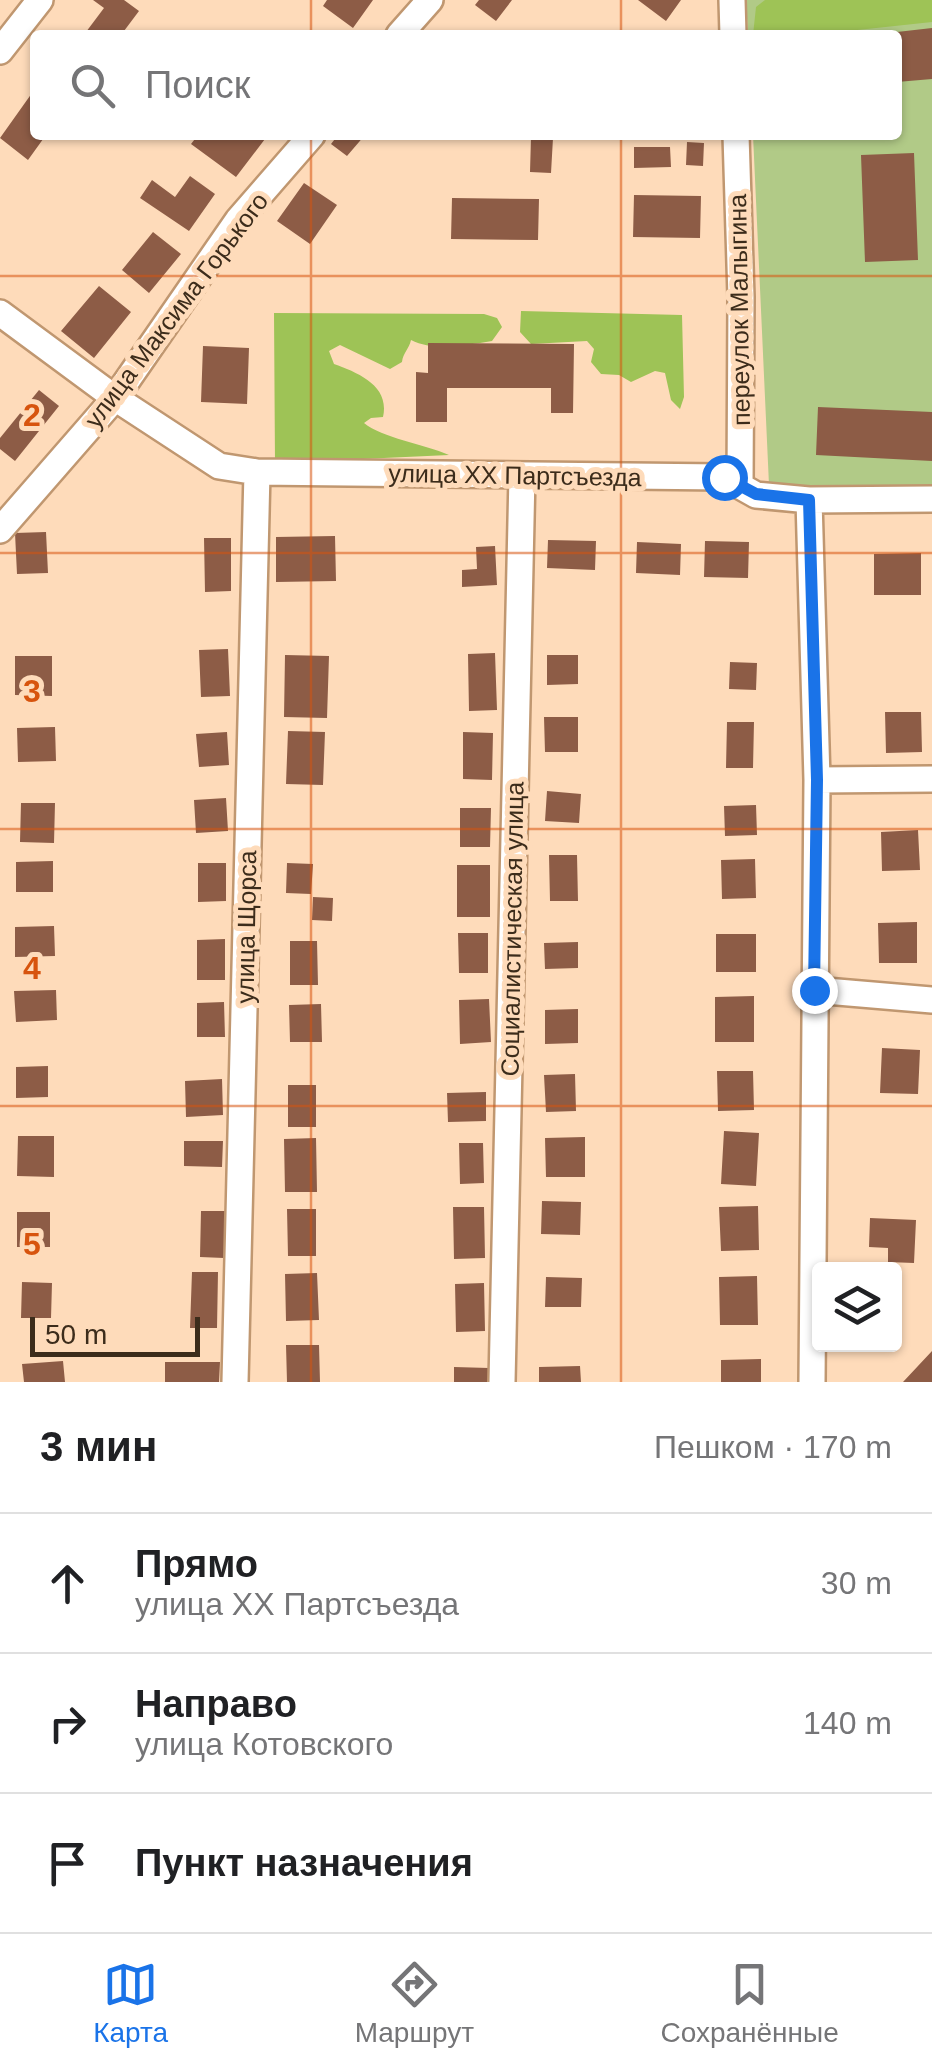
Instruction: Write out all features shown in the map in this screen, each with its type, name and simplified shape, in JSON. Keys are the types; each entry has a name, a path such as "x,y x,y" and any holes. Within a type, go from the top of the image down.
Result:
{"street":[{"path":"0,50 40,0"},
{"path":"403,30 430,0"},
{"path":"732,0 734,30"},
{"name":"улица Максима Горького","path":"0,530 114,398 238,220 308,140"},
{"name":"переулок Малыгина","path":"736,140 741,297 740,486"},
{"name":"улица XX Партсъезда","path":"0,313 114,398 219,466 257,472 724,477 756,494 809,500 932,499"},
{"name":"улица Щорса","path":"235,1382 257,472"},
{"name":"Социалистическая улица","path":"502,1382 522,475"},
{"path":"809,500 817,780 812,1382"},
{"path":"817,780 932,780"},
{"path":"814,990 932,1000"}],"green space":[{"path":"746,0 932,0 932,485 769,485 753,140 902,140 902,30 748,30"},
{"path":"765,0 932,0 932,22 858,30 754,30 756,7"},
{"path":"521,311 682,315 684,397 680,409 671,400 665,373 655,371 631,382 619,375 601,374 591,362 594,349 587,341 531,344 520,332"},
{"path":"274,313 484,314 497,318 502,327 492,341 471,344 440,347 411,340 402,362 390,369 340,345 329,351 334,364 371,382 382,397 383,417 364,423 381,433 449,455 275,463"}],"building":[{"path":"93,0 124,0 139,11 125,30 88,30 104,8"},
{"path":"327,0 373,0 353,28 323,6"},
{"path":"479,0 512,0 496,21 475,5"},
{"path":"638,0 681,0 666,21"},
{"path":"932,28 932,79 902,82 902,31"},
{"path":"30,96 30,140 42,140 28,160 0,138"},
{"path":"194,140 264,140 236,177 191,144"},
{"path":"334,140 361,140 347,156 331,144"},
{"path":"531,140 553,140 551,173 530,172"},
{"path":"687,142 704,143 703,166 686,165"},
{"path":"634,147 670,147 671,167 634,168"},
{"path":"914,153 918,260 865,262 861,155"},
{"path":"190,176 215,194 189,231 140,198 152,180 175,197"},
{"path":"304,183 337,205 310,244 277,221"},
{"path":"634,195 701,196 700,238 633,237"},
{"path":"452,198 539,199 538,240 451,239"},
{"path":"153,232 181,254 149,293 122,270"},
{"path":"99,286 131,312 94,358 61,331"},
{"path":"428,343 574,344 573,413 551,413 551,388 447,388 447,422 416,422 416,372 428,373"},
{"path":"203,346 249,348 247,404 201,402"},
{"path":"39,390 59,406 15,461 0,449 0,438"},
{"path":"818,407 932,412 932,461 816,455"},
{"path":"46,532 48,573 17,574 15,533"},
{"path":"335,536 336,581 276,582 276,537"},
{"path":"204,538 231,538 231,591 205,592"},
{"path":"548,540 596,541 595,570 547,568"},
{"path":"705,541 749,542 748,578 704,577"},
{"path":"637,542 681,544 680,575 636,573"},
{"path":"495,546 497,585 462,587 462,570 477,569 476,547"},
{"path":"921,553 921,595 874,595 874,554"},
{"path":"228,649 230,696 201,697 199,650"},
{"path":"495,653 497,710 469,711 468,654"},
{"path":"285,655 329,656 327,718 284,717"},
{"path":"547,655 578,655 578,684 547,685"},
{"path":"15,656 52,656 52,696 15,695"},
{"path":"730,662 757,663 756,690 729,689"},
{"path":"885,712 921,712 922,752 886,753"},
{"path":"544,717 578,717 578,752 545,752"},
{"path":"727,722 754,722 753,768 726,768"},
{"path":"55,727 56,761 18,762 17,728"},
{"path":"288,731 325,732 323,785 286,784"},
{"path":"227,732 229,765 199,767 196,734"},
{"path":"463,732 493,733 492,780 463,779"},
{"path":"547,791 581,794 579,823 545,821"},
{"path":"226,798 228,831 196,833 194,800"},
{"path":"21,803 55,803 54,843 20,842"},
{"path":"756,805 757,835 725,836 724,806"},
{"path":"460,808 491,808 490,847 460,847"},
{"path":"918,830 920,870 882,871 881,832"},
{"path":"549,855 577,855 578,901 550,901"},
{"path":"755,859 756,898 722,899 721,860"},
{"path":"53,861 53,892 16,892 16,862"},
{"path":"198,863 226,863 226,901 198,902"},
{"path":"287,863 313,864 311,894 286,893"},
{"path":"457,865 490,865 490,917 457,917"},
{"path":"313,897 333,898 332,921 312,920"},
{"path":"917,922 917,963 879,963 878,923"},
{"path":"54,926 55,956 15,957 15,927"},
{"path":"458,933 488,933 488,973 459,973"},
{"path":"716,934 756,934 756,972 716,972"},
{"path":"225,939 225,980 197,980 197,940"},
{"path":"290,941 317,941 318,985 290,985"},
{"path":"578,942 578,968 545,969 544,943"},
{"path":"56,990 57,1020 16,1022 14,991"},
{"path":"754,996 754,1042 715,1042 715,997"},
{"path":"489,999 491,1042 460,1044 459,1000"},
{"path":"224,1002 225,1037 197,1037 197,1003"},
{"path":"321,1004 322,1042 290,1042 289,1005"},
{"path":"578,1009 578,1043 545,1044 545,1010"},
{"path":"882,1048 920,1050 918,1094 880,1093"},
{"path":"48,1066 48,1097 16,1098 16,1067"},
{"path":"717,1071 753,1071 754,1110 718,1111"},
{"path":"575,1074 576,1111 546,1112 544,1075"},
{"path":"222,1079 223,1115 186,1117 185,1081"},
{"path":"288,1085 316,1085 316,1127 288,1127"},
{"path":"486,1092 486,1121 448,1122 447,1093"},
{"path":"724,1131 759,1133 756,1186 721,1184"},
{"path":"18,1136 54,1136 54,1177 17,1176"},
{"path":"585,1137 585,1177 546,1177 545,1138"},
{"path":"316,1138 317,1192 285,1192 284,1139"},
{"path":"184,1141 223,1141 222,1167 184,1166"},
{"path":"459,1143 483,1143 484,1183 460,1184"},
{"path":"542,1201 581,1202 580,1235 541,1234"},
{"path":"758,1206 759,1250 721,1251 719,1207"},
{"path":"453,1207 484,1207 485,1258 454,1259"},
{"path":"287,1209 316,1209 316,1256 288,1256"},
{"path":"201,1211 225,1211 224,1258 200,1257"},
{"path":"17,1212 50,1212 50,1247 17,1247"},
{"path":"870,1218 916,1220 914,1263 888,1262 888,1248 869,1247"},
{"path":"192,1272 218,1272 217,1328 190,1328"},
{"path":"317,1273 319,1320 286,1321 285,1274"},
{"path":"757,1276 758,1325 720,1325 719,1277"},
{"path":"546,1277 582,1278 581,1307 545,1307"},
{"path":"22,1282 52,1283 51,1318 21,1318"},
{"path":"484,1283 485,1331 456,1332 455,1284"},
{"path":"286,1345 319,1345 320,1382 287,1382"},
{"path":"932,1351 932,1382 903,1382"},
{"path":"761,1359 761,1382 721,1382 721,1360"},
{"path":"63,1361 65,1382 24,1382 22,1364"},
{"path":"165,1362 220,1362 219,1382 165,1382"},
{"path":"580,1366 581,1382 539,1382 539,1367"},
{"path":"454,1367 489,1368 489,1382 454,1382"}],"route":[{"path":"724,477 756,494 809,500 817,780 814,990"}]}
